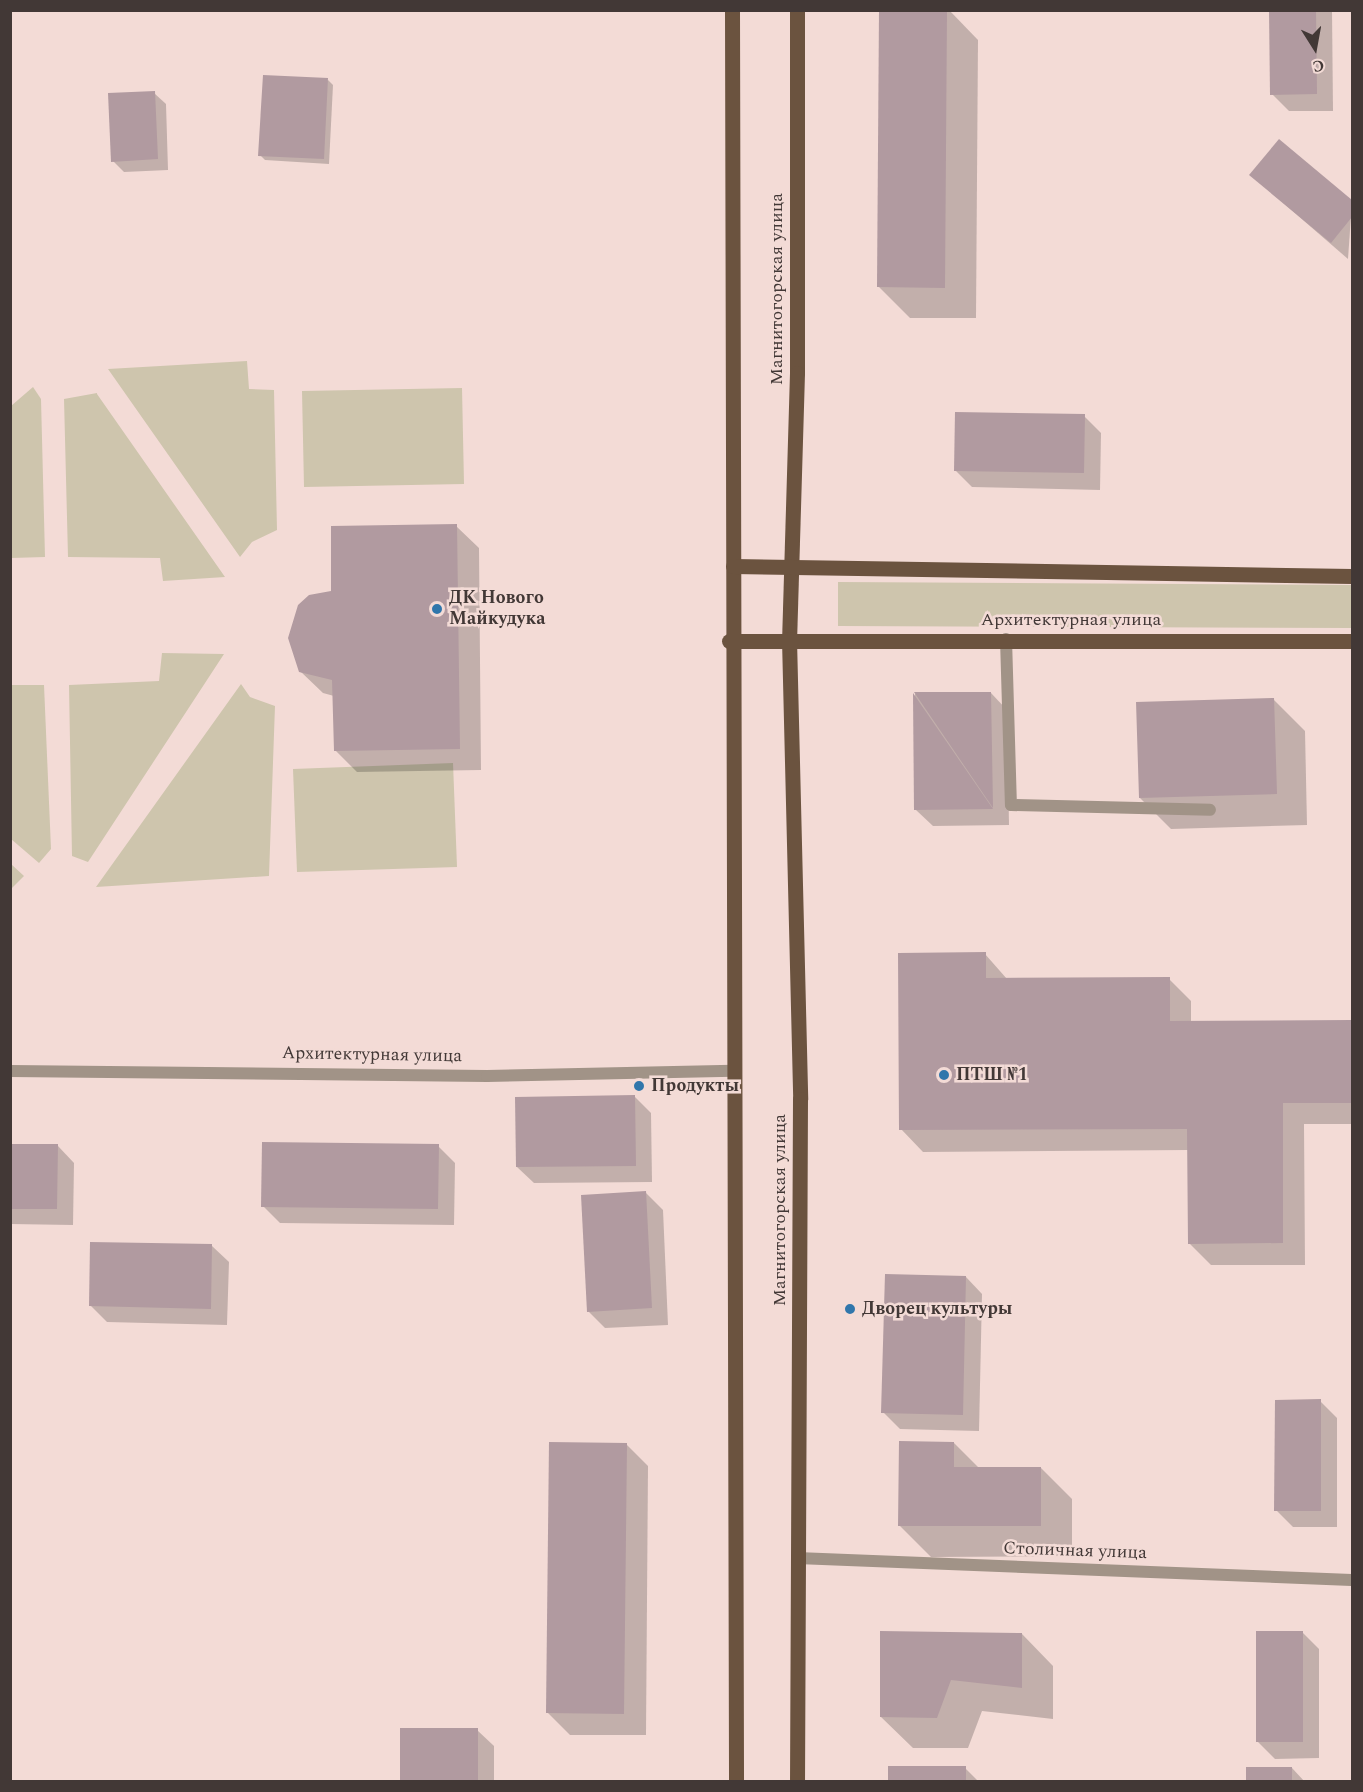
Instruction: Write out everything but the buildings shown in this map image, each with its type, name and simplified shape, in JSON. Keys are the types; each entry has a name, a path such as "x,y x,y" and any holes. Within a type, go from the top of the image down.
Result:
{"main road":[{"path":"732,10 732,566 729,641 734,1071 736,1782"},
{"name":"Магнитогорская улица","path":"796,10 797,362 789,639 800,1099 797,1782"},
{"path":"732,566 1353,576"},
{"path":"729,641 789,639"},
{"name":"Архитектурная улица","path":"789,639 1353,641"}],"street":[{"path":"1006,639 1011,805 1210,810"},
{"name":"Архитектурная улица","path":"10,1071 487,1076 734,1071"},
{"name":"Столичная улица","path":"797,1558 1353,1580"}],"shaded area":[{"path":"247,361 249,389 274,390 277,530 252,542 240,557 108,369"},
{"path":"33,387 41,399 45,557 11,558 11,406"},
{"path":"462,388 464,484 304,487 302,391"},
{"path":"97,393 225,577 163,581 160,558 68,557 64,399"},
{"path":"838,582 1352,585 1352,628 838,626"},
{"path":"162,653 224,654 88,862 72,856 69,685 159,681"},
{"path":"241,684 250,697 275,706 269,876 96,887"},
{"path":"11,685 44,685 51,849 39,863 11,839"},
{"path":"453,763 457,867 297,872 293,769"},
{"path":"11,864 24,876 10,889"}],"place":[{"name":"ДК Нового Майкудука","path":"437,609"},
{"name":"ПТШ №1","path":"944,1075"},
{"name":"Продукты","path":"639,1086"},
{"name":"Дворец культуры","path":"850,1309"}]}
